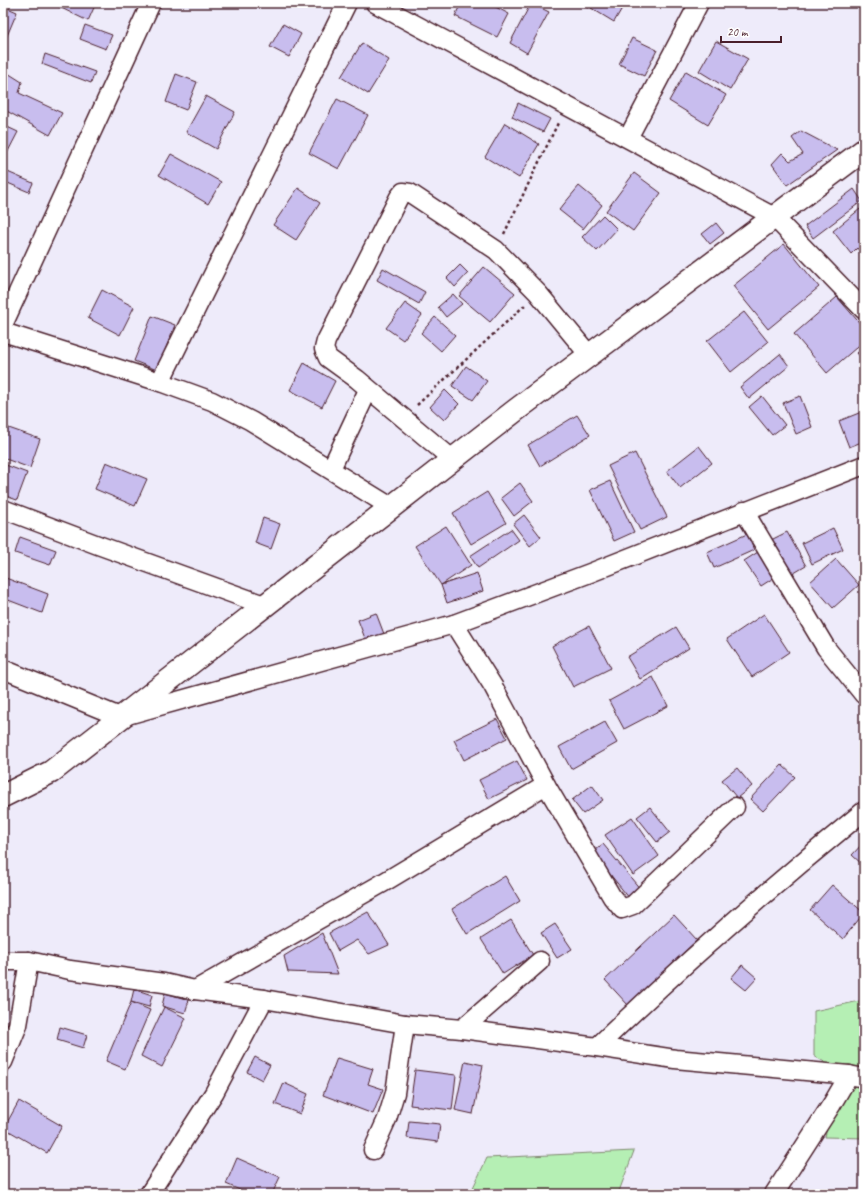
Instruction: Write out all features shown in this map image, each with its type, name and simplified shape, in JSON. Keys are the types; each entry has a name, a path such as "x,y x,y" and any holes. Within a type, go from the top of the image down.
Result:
{"street":[{"path":"3,325 151,3"},
{"path":"160,382 348,3"},
{"path":"375,3 774,217 864,310"},
{"path":"628,138 699,3"},
{"path":"3,796 50,772 452,459 864,150"},
{"path":"452,459 368,390 357,379 328,358 324,348 326,341 399,197 404,192 410,193 496,250 538,292 589,355"},
{"path":"3,332 160,382 212,401 251,421 391,507"},
{"path":"331,469 368,390"},
{"path":"3,669 120,717 454,624 590,573 744,511 864,465"},
{"path":"3,509 264,605"},
{"path":"744,511 826,648 864,695"},
{"path":"454,624 493,686 546,784 612,897 622,909 633,905 735,807"},
{"path":"195,990 381,884 546,784"},
{"path":"596,1047 651,994 819,848 864,812"},
{"path":"3,1062 18,1025 29,960"},
{"path":"3,962 29,960 70,970 164,983 195,990 264,999 405,1024 462,1029 675,1059 856,1077"},
{"path":"462,1029 540,961"},
{"path":"149,1194 214,1093 264,999"},
{"path":"373,1150 387,1119 394,1093 405,1024"},
{"path":"774,1194 832,1104 856,1077"}],"path":[{"path":"496,250 567,106"},
{"path":"403,418 538,292"}],"green space":[{"path":"864,1000 864,1138 825,1137 840,1071 814,1056 814,1011"},
{"path":"634,1151 618,1194 470,1194 487,1158"}],"building":[{"path":"51,3 96,3 88,21"},
{"path":"461,3 488,3 509,14 497,37 455,16"},
{"path":"531,3 549,12 527,53 510,43"},
{"path":"579,3 591,3 588,8"},
{"path":"594,3 625,3 614,22 591,8"},
{"path":"3,6 17,12 4,43 3,43"},
{"path":"283,24 301,34 289,57 270,47"},
{"path":"85,25 112,35 106,49 80,39"},
{"path":"632,38 657,50 644,76 619,64"},
{"path":"716,41 748,59 730,90 699,71"},
{"path":"362,43 389,60 368,94 341,77"},
{"path":"45,54 95,72 91,83 42,64"},
{"path":"3,70 22,82 19,93 62,113 50,135 3,109"},
{"path":"686,71 726,95 708,125 669,101"},
{"path":"176,74 197,82 186,110 166,102"},
{"path":"206,96 235,112 216,149 186,132"},
{"path":"337,99 368,115 339,169 309,153"},
{"path":"518,103 550,119 543,132 512,117"},
{"path":"505,123 539,144 519,178 485,157"},
{"path":"3,125 18,132 3,161"},
{"path":"801,131 837,150 787,185 772,164 782,153 790,161 803,154 792,138"},
{"path":"171,154 221,182 208,204 159,175"},
{"path":"3,170 33,183 29,192 3,181"},
{"path":"634,173 661,193 633,231 606,211"},
{"path":"579,186 602,205 583,229 559,210"},
{"path":"298,188 320,203 296,240 273,225"},
{"path":"854,189 862,201 813,238 805,226"},
{"path":"860,209 864,214 864,256 857,248 851,254 833,231"},
{"path":"603,215 617,229 597,251 582,237"},
{"path":"716,223 724,233 710,244 702,234"},
{"path":"784,244 819,287 768,329 733,286"},
{"path":"460,265 468,273 455,287 447,278"},
{"path":"484,267 515,293 490,322 459,296"},
{"path":"383,268 425,292 419,304 377,280"},
{"path":"102,290 134,307 120,335 88,318"},
{"path":"453,294 462,304 446,317 438,307"},
{"path":"837,297 864,328 864,341 827,373 794,334"},
{"path":"405,303 422,315 403,340 386,328"},
{"path":"744,312 768,342 731,372 707,341"},
{"path":"152,316 175,325 157,370 134,361"},
{"path":"435,317 455,335 441,351 421,333"},
{"path":"864,347 864,361 857,353"},
{"path":"780,354 789,366 749,399 740,387"},
{"path":"304,363 335,381 322,407 290,390"},
{"path":"466,366 487,381 473,400 452,386"},
{"path":"445,390 459,404 444,420 430,407"},
{"path":"762,396 785,425 772,435 749,407"},
{"path":"800,396 812,427 796,434 783,403"},
{"path":"864,411 864,441 849,447 839,421"},
{"path":"577,415 590,435 540,466 528,445"},
{"path":"3,426 40,439 30,468 3,458"},
{"path":"699,446 712,463 680,488 667,471"},
{"path":"635,453 667,517 640,530 608,466"},
{"path":"106,462 147,479 135,506 95,489"},
{"path":"3,464 27,473 17,500 3,495"},
{"path":"610,481 634,532 614,541 590,490"},
{"path":"520,483 533,501 514,516 501,498"},
{"path":"487,492 506,523 471,544 453,513"},
{"path":"524,515 541,537 530,546 513,524"},
{"path":"263,518 280,524 271,549 255,543"},
{"path":"446,526 471,565 441,585 415,546"},
{"path":"833,528 843,549 812,564 802,543"},
{"path":"511,529 519,540 478,568 470,556"},
{"path":"787,532 806,566 789,576 769,541"},
{"path":"747,534 754,550 714,568 707,552"},
{"path":"20,537 56,550 50,565 15,553"},
{"path":"758,552 775,577 761,586 744,561"},
{"path":"836,559 859,585 833,608 810,582"},
{"path":"477,573 483,591 447,603 441,585"},
{"path":"3,577 48,594 42,613 3,598"},
{"path":"376,613 384,634 366,641 358,620"},
{"path":"764,614 789,652 752,677 727,639"},
{"path":"589,626 611,668 573,687 552,646"},
{"path":"676,627 689,648 640,679 627,657"},
{"path":"653,677 668,706 624,729 609,701"},
{"path":"497,719 507,738 464,760 454,740"},
{"path":"605,722 617,743 571,769 559,747"},
{"path":"517,761 527,780 489,799 479,780"},
{"path":"782,765 795,777 763,811 750,799"},
{"path":"737,768 752,786 737,798 722,780"},
{"path":"592,785 603,800 583,814 572,800"},
{"path":"650,807 670,832 657,842 637,817"},
{"path":"632,817 659,856 633,875 605,835"},
{"path":"864,842 864,866 852,855"},
{"path":"603,844 641,890 630,899 592,852"},
{"path":"505,876 520,901 467,934 452,909"},
{"path":"832,885 864,913 843,939 810,910"},
{"path":"368,912 389,945 369,954 357,940 338,951 329,933"},
{"path":"674,915 697,940 628,1005 605,980"},
{"path":"511,920 533,955 503,974 481,939"},
{"path":"555,924 572,949 557,958 541,933"},
{"path":"322,933 338,974 288,972 284,956"},
{"path":"742,965 757,978 746,990 731,978"},
{"path":"134,989 152,995 149,1007 131,1002"},
{"path":"165,993 189,1000 185,1013 162,1006"},
{"path":"131,1002 150,1010 125,1069 106,1061"},
{"path":"164,1007 186,1018 162,1067 141,1056"},
{"path":"60,1027 87,1035 83,1048 57,1040"},
{"path":"255,1057 270,1065 262,1080 247,1072"},
{"path":"337,1058 373,1069 368,1084 383,1089 373,1114 323,1095"},
{"path":"465,1061 483,1065 473,1114 455,1110"},
{"path":"415,1070 456,1075 452,1110 410,1105"},
{"path":"284,1083 308,1094 300,1114 275,1104"},
{"path":"19,1101 62,1126 47,1153 4,1128"},
{"path":"409,1121 440,1124 438,1142 407,1138"},
{"path":"237,1158 280,1177 272,1194 249,1194 226,1184"}]}
